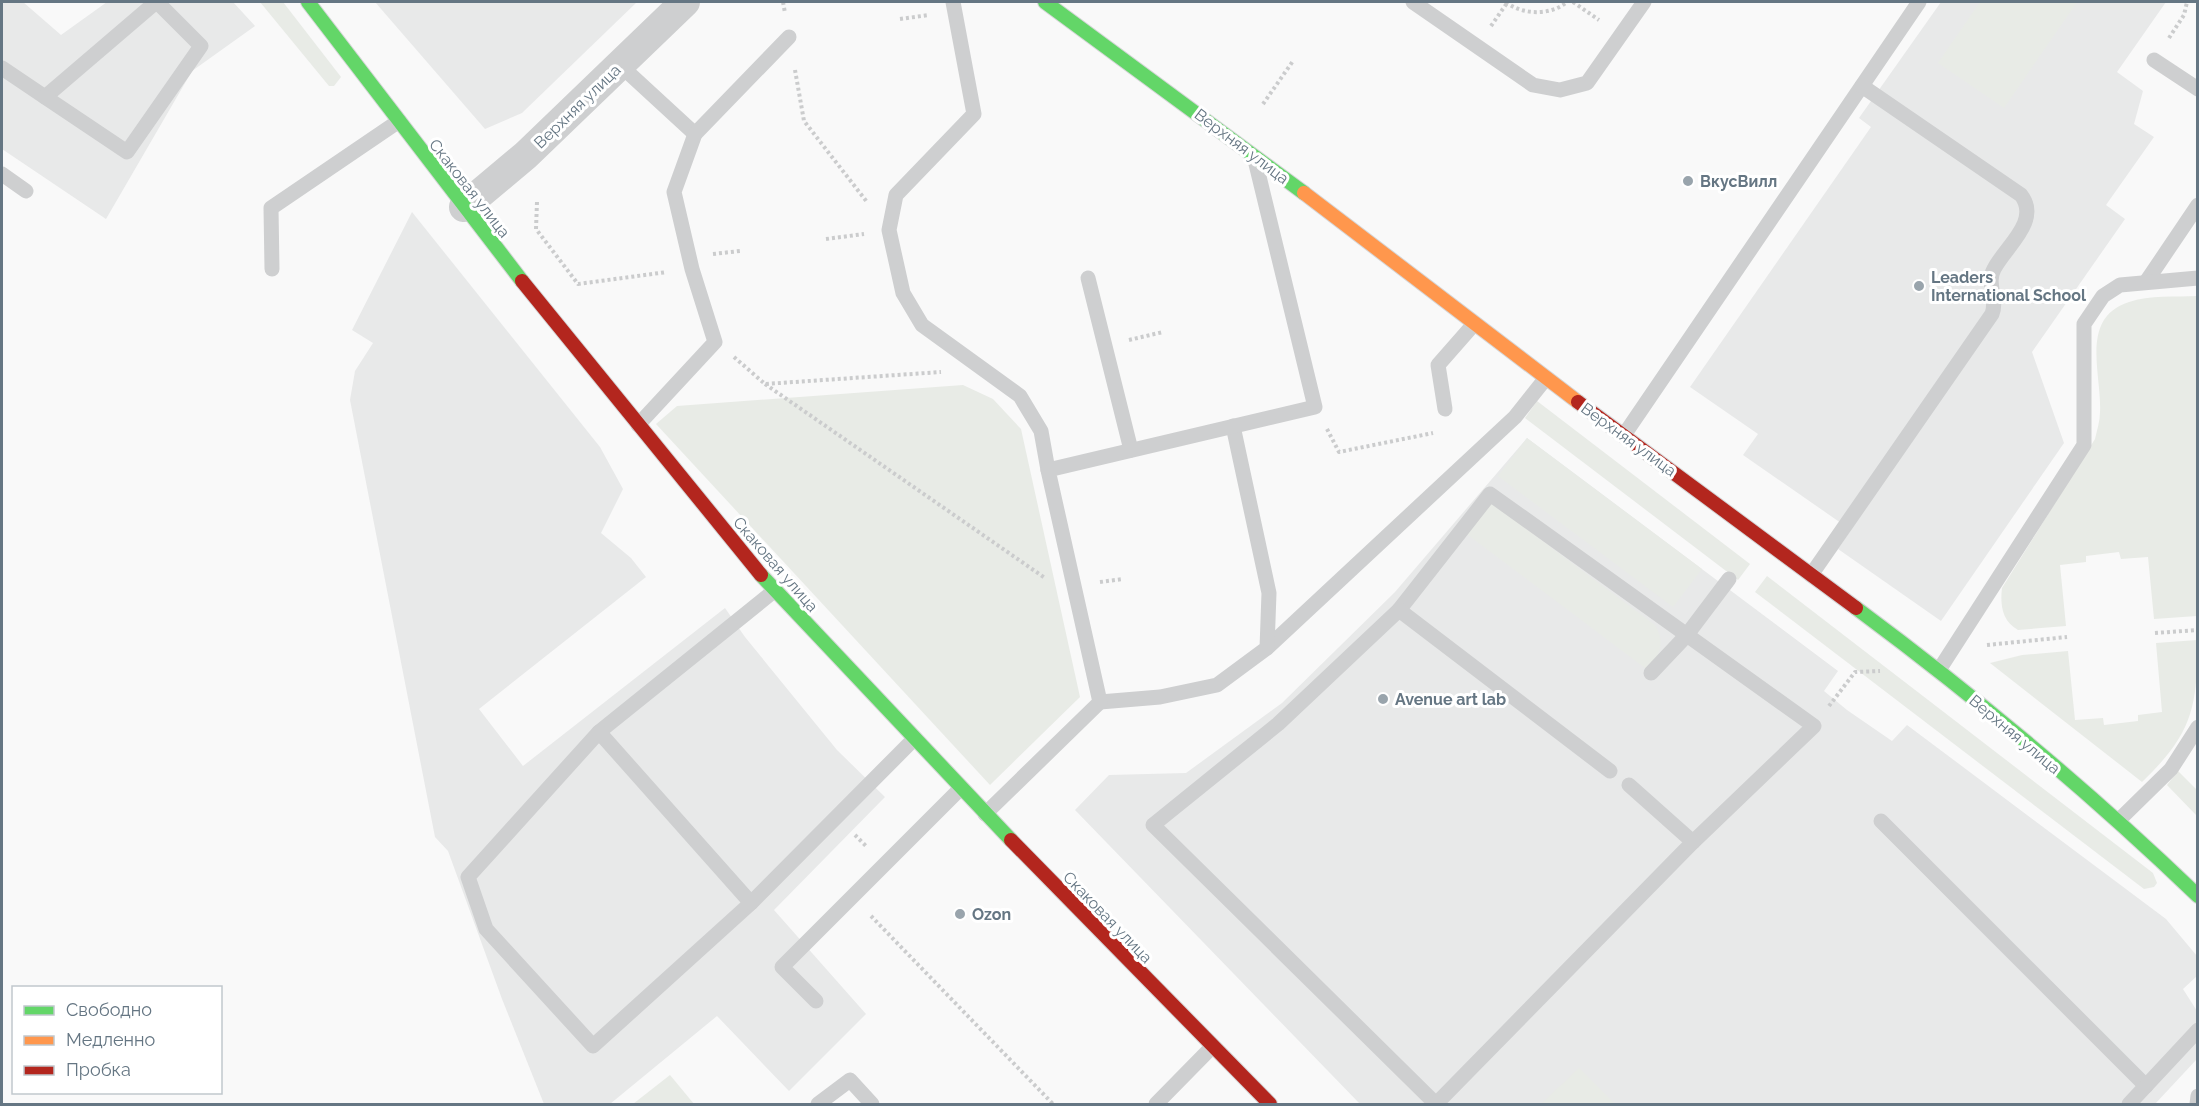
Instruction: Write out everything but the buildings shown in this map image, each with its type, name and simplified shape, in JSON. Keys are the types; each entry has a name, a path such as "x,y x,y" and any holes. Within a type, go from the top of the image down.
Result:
{"street":[{"name":"Скаковая улица","path":"308,2 464,207 774,591 985,814 1270,1104"},
{"name":"Верхняя улица","path":"464,207 526,155 685,2"},
{"name":"Верхняя улица","path":"1045,2 1254,154 1474,324 1939,670 2119,820 2198,896"}],"lane":[{"path":"2,68 45,97 127,152 201,46 157,2 45,97"},
{"path":"953,2 974,114 896,195 889,230 903,293 922,325 1020,396 1041,431 1100,702"},
{"path":"1413,2 1533,85 1549,89 1572,88 1587,83 1644,2"},
{"path":"1624,435 1919,2"},
{"path":"638,425 715,342 692,269 674,192 695,135 789,37"},
{"path":"2154,60 2198,89"},
{"path":"620,65 695,135"},
{"path":"1811,575 1992,314 1995,297 1992,273 2027,218 2026,205 2021,195 1862,86"},
{"path":"272,269 271,208 399,121"},
{"path":"1048,470 1315,407 1254,154"},
{"path":"2,174 26,191"},
{"path":"2146,282 2198,205"},
{"path":"1088,278 1131,450"},
{"path":"1939,670 2084,445 2084,324 2103,296 2120,285 2198,278"},
{"path":"1445,409 1438,364 1474,324"},
{"path":"985,814 1100,702 1160,697 1217,684 1267,648 1515,417 1546,378"},
{"path":"1233,426 1269,593 1267,648"},
{"path":"1490,494 1814,726 1693,843 1436,1104 1153,825 1278,724 1399,610 1490,494"},
{"path":"1652,674 1686,636 1730,579"},
{"path":"774,591 599,732 468,877 486,928 593,1046 751,903 914,739"},
{"path":"1399,610 1610,771"},
{"path":"2119,820 2171,769 2198,727"},
{"path":"599,732 751,903"},
{"path":"1629,785 1693,843"},
{"path":"816,1001 782,967 961,788"},
{"path":"1881,820 2146,1086"},
{"path":"2129,1104 2198,1030"},
{"path":"1156,1104 1212,1047"},
{"path":"818,1104 850,1080 872,1104"},
{"path":"2197,1104 2198,1096"}],"path":[{"path":"1506,2 1514,8 1532,12 1552,10 1567,2"},
{"path":"1573,2 1620,35"},
{"path":"2154,60 2184,15 2187,2"},
{"path":"789,37 804,121 889,230 826,239"},
{"path":"1263,104 1293,61"},
{"path":"537,202 536,229 578,284 692,269"},
{"path":"1105,346 1163,332"},
{"path":"715,342 765,384 1077,601"},
{"path":"765,384 983,369"},
{"path":"1315,407 1339,452 1445,431"},
{"path":"2155,633 2198,630"},
{"path":"1952,649 2067,636"},
{"path":"1814,726 1855,672"},
{"path":"837,816 884,865"},
{"path":"852,896 1053,1104"}],"shaded area":[{"path":"2,2 23,2 61,35 107,2 233,2 255,26 192,71 106,219 2,149"},
{"path":"260,2 283,2 341,77 334,86 329,86"},
{"path":"375,2 637,2 522,113 485,129"},
{"name":"Leaders International School","path":"1941,2 2166,2 2117,72 2143,91 2134,124 2154,137 2106,205 2125,219 2032,352 2064,443 1941,621 1838,549 1851,530 1743,455 1758,434 1690,387 1871,127 1859,118"},
{"path":"1980,2 2077,2 2004,108 1938,63"},
{"path":"412,212 600,447 623,489 601,533 631,558 646,577 479,709 523,766 725,608 745,637 837,750 885,797 774,910 866,1014 789,1091 717,1016 610,1104 544,1104 502,999 448,851 435,837 350,400 355,371 373,343 352,330"},
{"path":"2197,296 2197,616 2154,619 2148,557 2121,559 2119,552 2086,556 2086,562 2060,565 2066,626 2018,630 2008,622 2003,612 2002,588 2095,439 2100,412 2096,349 2098,334 2104,321 2113,310 2129,302 2154,297"},
{"path":"963,385 993,399 1021,429 1080,697 990,785 656,424 677,406"},
{"path":"1537,401 1750,564 1738,580 1525,418"},
{"path":"1527,438 1838,671 1824,691 1847,710 1892,741 1907,725 2166,919 2197,956 2197,976 2183,989 2197,1011 2197,1059 2155,1104 1360,1104 1075,810 1109,775 1186,773 1282,703 1395,592"},
{"path":"1527,438 1702,569 1673,607 1498,476"},
{"path":"1481,495 1655,625 1661,643 1656,660 1649,671 1456,526"},
{"path":"1767,576 2153,873 2157,883 2154,887 2144,889 1755,592"},
{"path":"2197,640 2196,684 2189,718 2172,749 2142,782 1990,663 2022,655 2068,651 2075,720 2103,718 2104,725 2138,721 2138,715 2162,712 2156,643"},
{"path":"2178,771 2197,790 2197,816 2167,785"},
{"path":"1579,1068 1615,1104 1541,1104"},
{"path":"670,1075 694,1104 633,1104"}],"traffic: fast":[{"path":"308,2 522,281"},
{"path":"1045,2 1304,193"},
{"path":"761,575 1011,840"},
{"path":"1856,608 2032,746 2198,896"}],"traffic: slow":[{"path":"1304,193 1578,402"}],"traffic: jam":[{"path":"522,281 761,575"},
{"path":"1578,402 1856,608"},
{"path":"1011,840 1270,1104"}],"place":[{"name":"ВкусВилл","path":"1688,181"},
{"name":"Leaders International School","path":"1919,286"},
{"name":"Avenue art lab","path":"1383,699"},
{"name":"Ozon","path":"960,914"}]}
